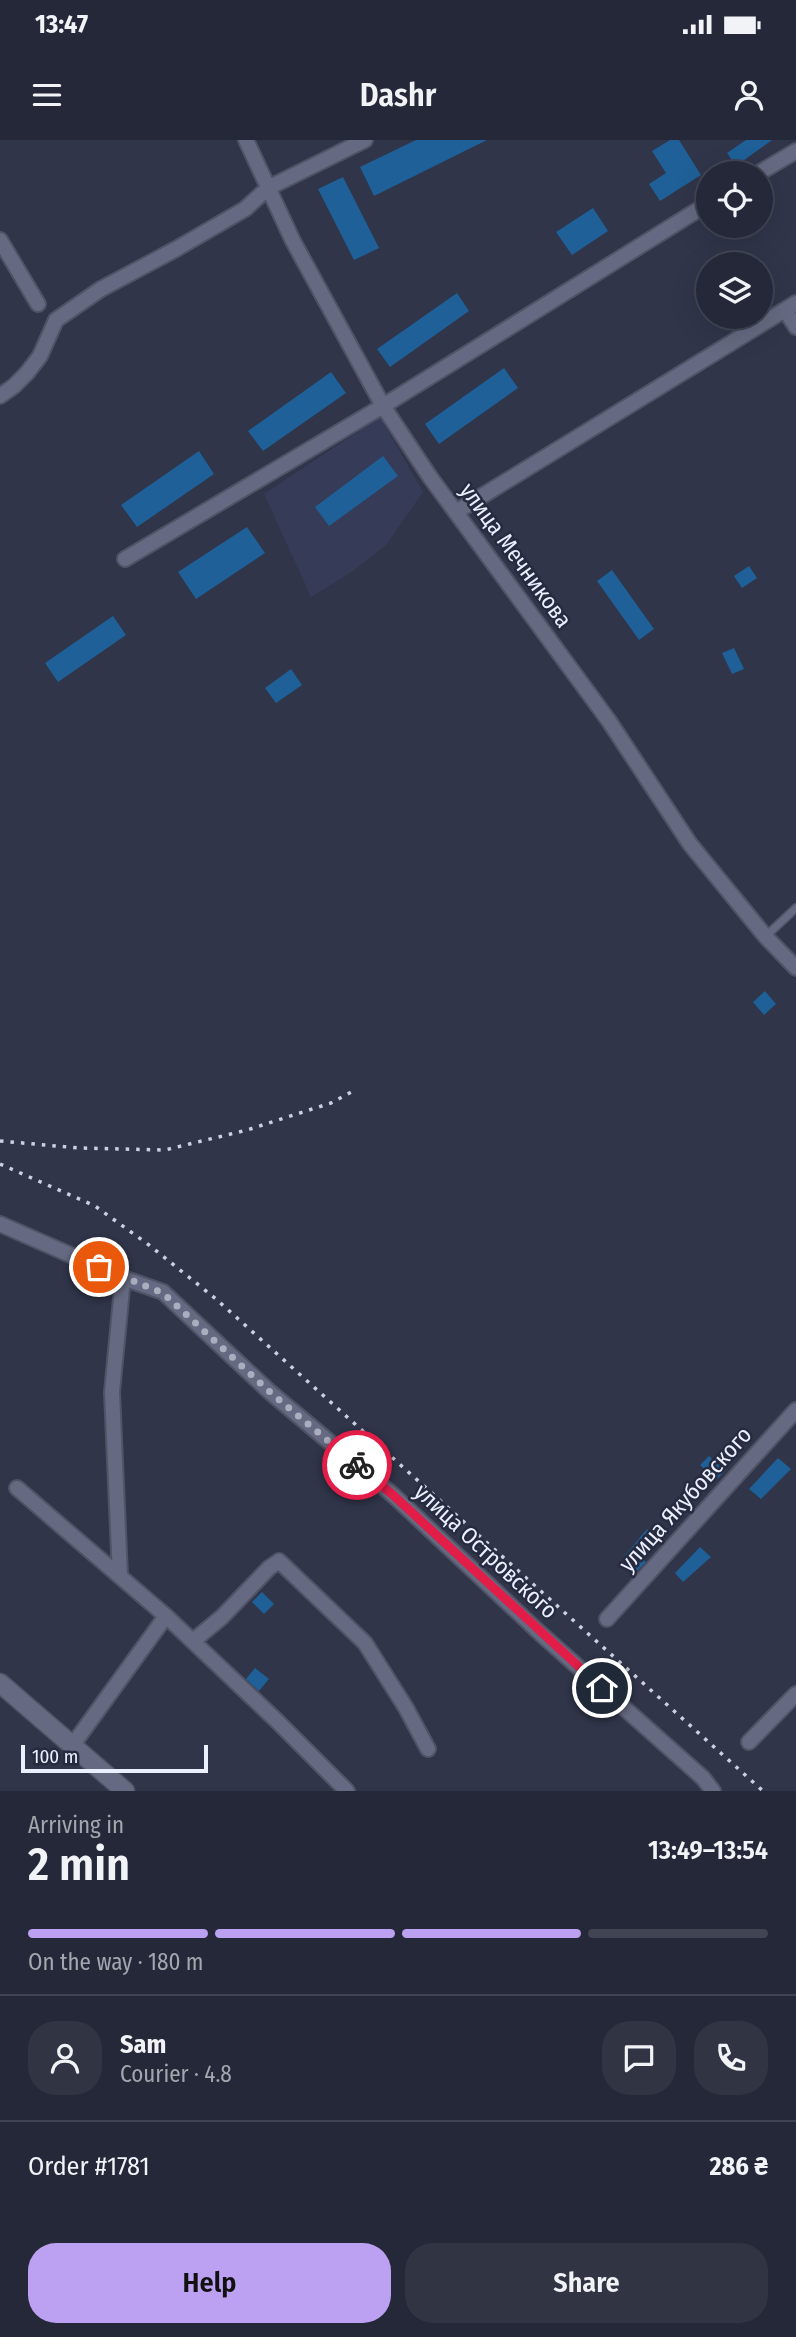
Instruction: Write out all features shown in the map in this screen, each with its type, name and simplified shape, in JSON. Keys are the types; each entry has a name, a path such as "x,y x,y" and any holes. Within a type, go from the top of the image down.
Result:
{"street":[{"name":"улица Мечникова","path":"246,140 293,241 383,406 456,512 609,721 690,844 766,937 796,968"},
{"path":"0,396 15,386 33,364 56,320 102,289 245,209 268,188 365,140"},
{"path":"773,165 796,151"},
{"path":"125,559 383,406 696,211"},
{"path":"0,240 38,304"},
{"path":"456,512 790,307 796,327"},
{"name":"улица Островского","path":"0,1224 163,1293 271,1393 393,1495 541,1634 703,1778 713,1791"},
{"path":"120,1576 113,1392 123,1278"},
{"name":"улица Якубовского","path":"607,1619 796,1410"},
{"path":"17,1488 166,1616 347,1791"},
{"path":"193,1642 279,1561 365,1643 407,1708 428,1749"},
{"path":"72,1746 166,1616"},
{"path":"0,1683 125,1791"},
{"path":"749,1742 796,1694"}],"lane":[{"path":"766,937 796,908"}],"shaded area":[{"path":"380,417 423,492 386,545 353,571 311,597 264,494"}],"building":[{"path":"416,140 487,140 374,196 360,167"},
{"path":"670,140 679,140 696,167 696,178 660,201 649,184 666,173 652,151"},
{"path":"746,140 772,140 743,161 733,161 727,153"},
{"path":"343,177 379,248 354,260 318,189"},
{"path":"593,208 608,231 572,255 556,232"},
{"path":"457,293 469,311 390,367 377,349"},
{"path":"504,368 518,388 439,444 425,424"},
{"path":"331,372 346,393 263,451 248,431"},
{"path":"199,451 214,474 137,527 121,505"},
{"path":"383,456 398,476 329,526 315,507"},
{"path":"247,527 265,553 196,599 178,572"},
{"path":"749,566 757,578 742,588 734,576"},
{"path":"612,570 654,629 639,640 597,581"},
{"path":"113,616 126,635 58,682 45,663"},
{"path":"734,648 744,669 732,674 722,653"},
{"path":"291,669 302,685 276,703 265,688"},
{"path":"765,991 776,1004 764,1015 753,1002"},
{"path":"709,1456 725,1471 716,1480 700,1465"},
{"path":"778,1458 791,1469 761,1499 749,1489"},
{"path":"647,1529 660,1540 643,1559 646,1562 637,1571 623,1558"},
{"path":"700,1547 711,1557 683,1582 675,1573"},
{"path":"262,1592 274,1604 264,1614 252,1602"},
{"path":"255,1668 269,1679 259,1691 246,1679"}],"railway":[{"path":"0,1141 79,1148 165,1150 247,1130 331,1103 355,1090"},
{"path":"0,1164 95,1206 216,1299 763,1791"}],"way so far":[{"path":"99,1267 163,1293 271,1393 357,1465"}],"route":[{"path":"357,1465 602,1688"}]}
